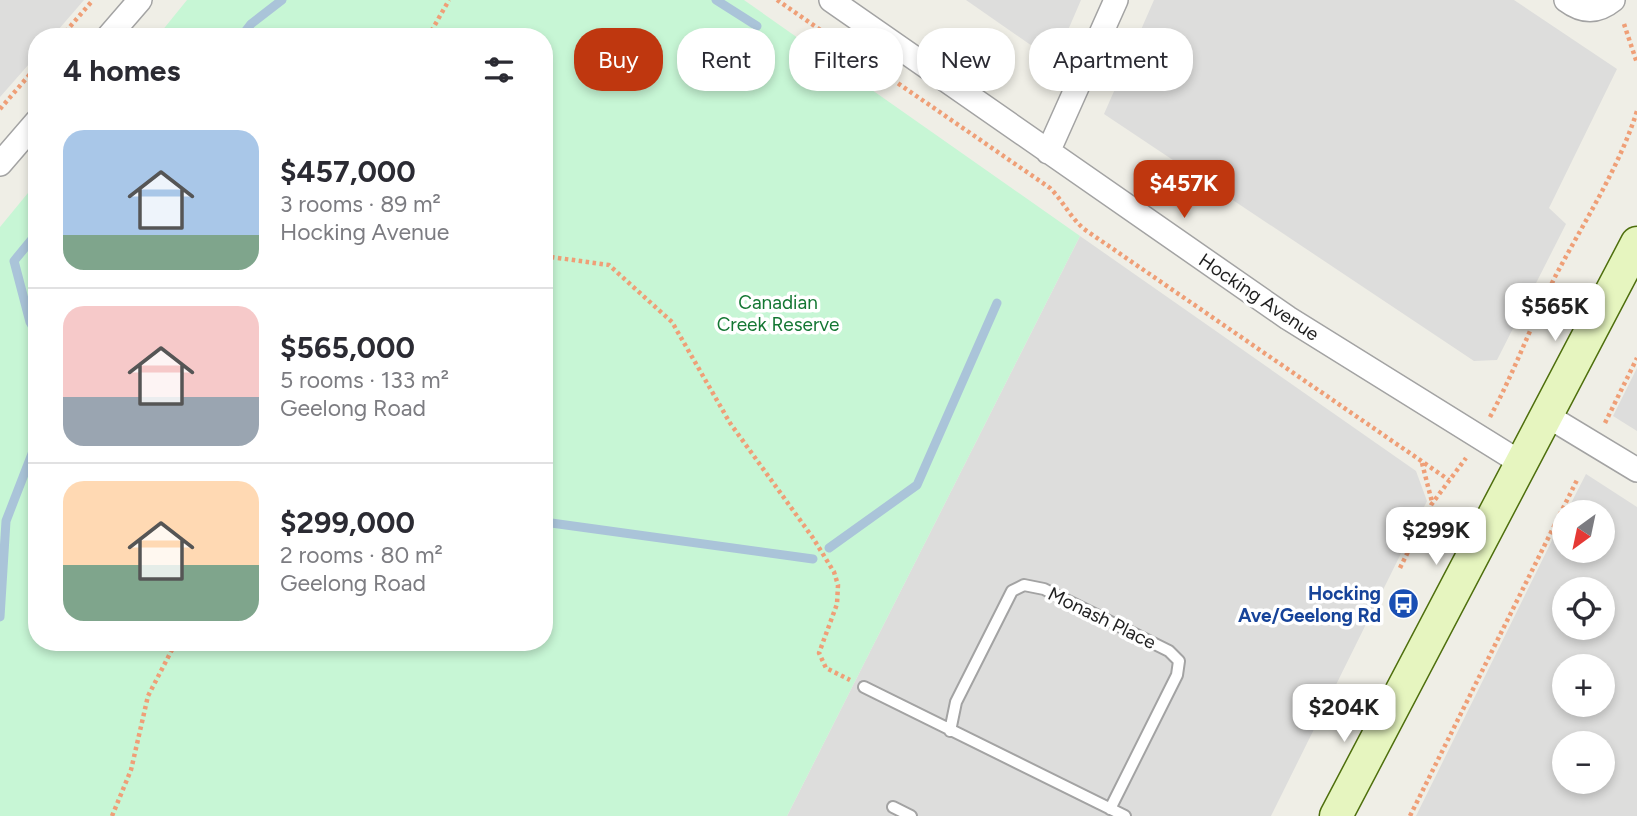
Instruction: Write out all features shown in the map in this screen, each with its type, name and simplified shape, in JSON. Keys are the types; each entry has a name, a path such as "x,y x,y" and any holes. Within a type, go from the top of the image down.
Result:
{"main road":[{"path":"1336,816 1637,243"}],"street":[{"path":"116,28 140,0"},
{"name":"Hocking Avenue","path":"831,0 1288,318 1521,463"},
{"path":"1048,152 1116,0"},
{"path":"1566,0 1582,9 1606,4"},
{"path":"0,164 28,131"},
{"path":"1546,415 1637,470"}],"lane":[{"name":"Monash Place","path":"950,731 956,702 1012,591 1020,586 1031,585 1057,596 1169,651 1179,661 1177,675 1108,811"},
{"path":"864,687 1108,811 1125,816"},
{"path":"893,807 911,816"}],"path":[{"path":"69,28 93,0"},
{"path":"433,28 449,0"},
{"path":"776,0 1050,188 1061,198 1077,223 1095,236 1449,480"},
{"path":"1624,24 1637,63"},
{"path":"0,109 28,76"},
{"path":"1400,568 1433,502 1464,463 1503,393 1531,329 1637,111"},
{"path":"553,257 608,265 672,322 730,423 813,538 834,572 838,585 837,604 819,653 826,668 864,687"},
{"path":"1601,430 1637,358"},
{"path":"1422,462 1433,502"},
{"path":"1410,816 1578,478"},
{"path":"111,816 131,770 148,696 171,651"}],"shaded area":[{"path":"0,0 84,0 60,28 28,28 28,65 0,97"},
{"path":"966,0 1081,0 1069,28 1029,28 1029,44 1015,34 1015,28 1006,28"},
{"path":"1154,0 1514,0 1617,69 1549,208 1566,224 1497,360 1474,361 1104,114 1114,91 1193,91 1193,28 1142,28"},
{"path":"1080,236 1416,471 1427,501 1271,816 787,816"},
{"path":"1637,368 1637,431 1613,416"},
{"path":"1586,474 1637,507 1637,816 1416,816 1552,540 1552,564 1615,564 1615,500 1573,500"}],"green space":[{"name":"Canadian Creek Reserve","path":"187,0 744,0 789,32 789,91 874,91 1080,236 787,816 0,816 0,227 28,193 28,651 553,651 553,28 164,28"}],"waterway":[{"path":"248,28 282,0"},
{"path":"716,0 757,26"},
{"path":"28,244 14,261 28,314"},
{"path":"829,548 917,485 997,303"},
{"path":"0,617 6,521 28,464"},
{"path":"553,523 813,559"}],"place":[{"name":"Hocking Ave/Geelong Rd","path":"1404,604"}]}
